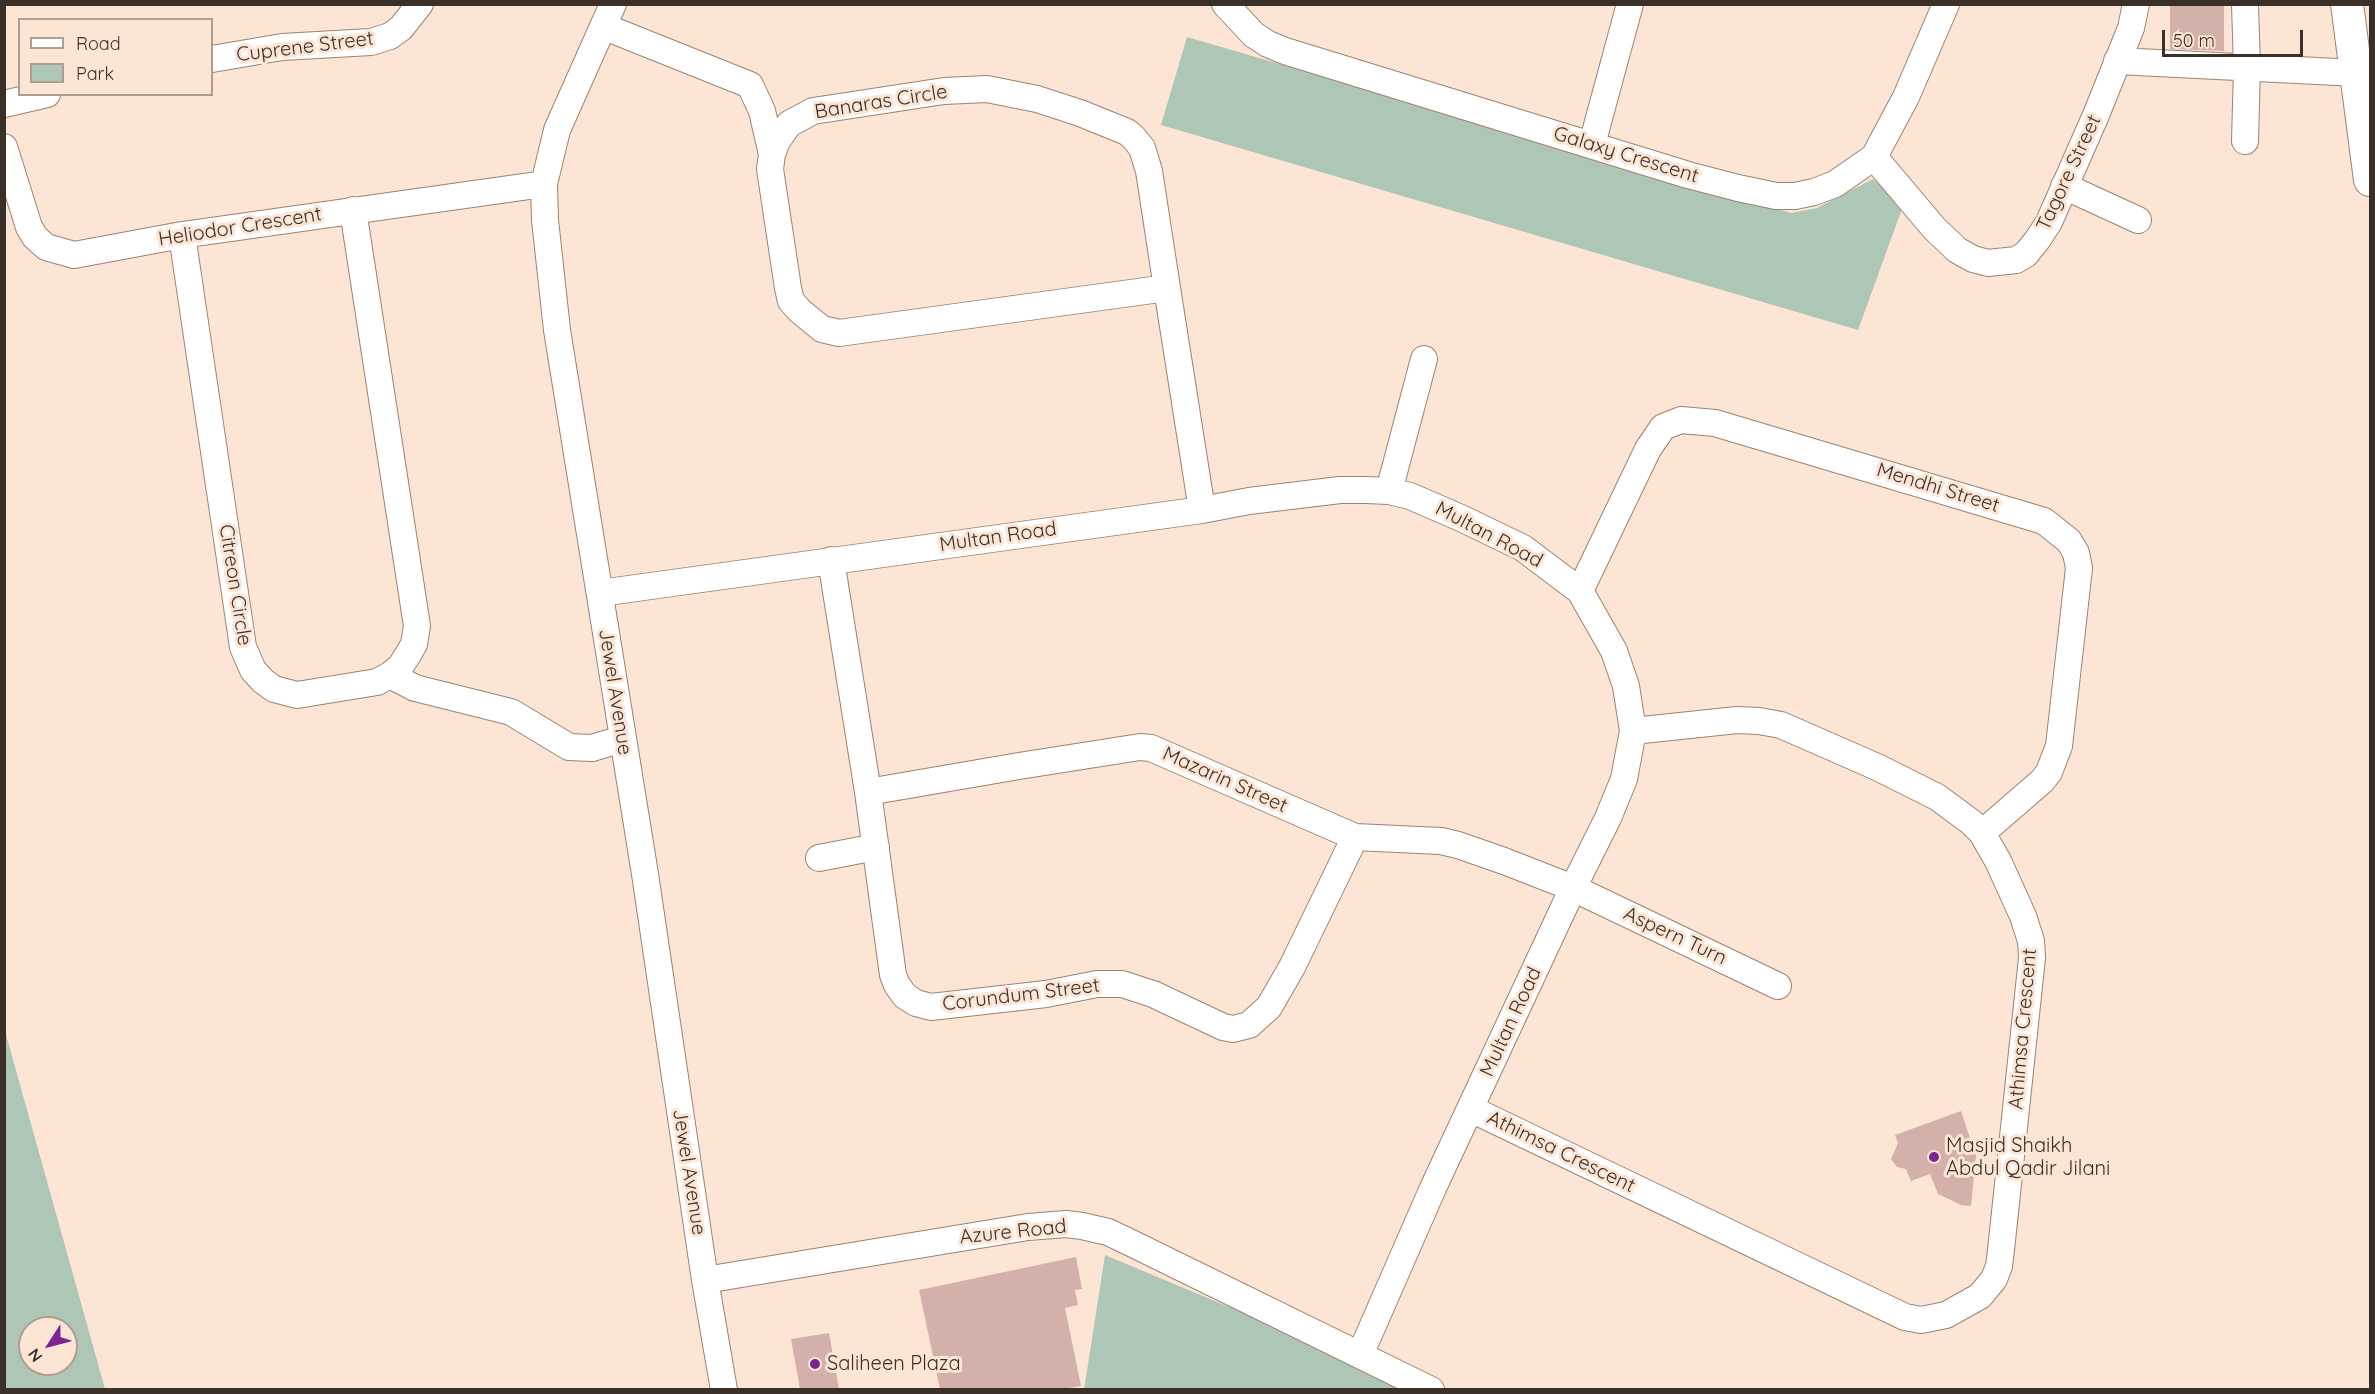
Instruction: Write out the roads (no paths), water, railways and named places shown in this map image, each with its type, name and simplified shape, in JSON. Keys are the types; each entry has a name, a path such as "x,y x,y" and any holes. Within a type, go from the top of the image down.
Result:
{"main road":[{"path":"2347,4 2370,180"}],"street":[{"name":"Cuprene Street","path":"213,59 282,47 371,42 390,36 401,28 420,4"},
{"name":"Galaxy Crescent","path":"1226,4 1254,34 1268,44 1285,51 1688,175 1738,188 1795,196 1814,192 1835,183 1874,157 1906,97 1946,4"},
{"path":"1592,144 1630,4"},
{"name":"Tagore Street","path":"1874,157 1934,228 1958,250 1973,259 1988,263 2016,260 2026,254 2049,222 2131,28 2136,4"},
{"path":"2244,141 2247,68 2245,4"},
{"path":"609,16 750,85 762,111 771,154 770,169 791,301 822,329 840,333 1167,288"},
{"name":"Jewel Avenue","path":"609,16 571,94 557,130 544,184 545,220 556,320 645,874 705,1280 724,1389"},
{"path":"2117,61 2357,73"},
{"name":"Banaras Circle","path":"771,154 789,124 813,111 944,91 987,89 1006,92 1080,113 1127,132 1142,148 1149,171 1202,510"},
{"path":"4,104 38,96"},
{"name":"Heliodor Crescent","path":"4,147 29,226 35,237 46,247 74,255 182,235 544,184"},
{"path":"2064,186 2138,220"},
{"path":"353,210 417,626 414,644 400,667 390,675 415,688 512,712 561,745 592,748 622,739"},
{"name":"Citreon Circle","path":"182,235 243,647 253,670 274,689 297,695 377,682 390,675"},
{"path":"1389,491 1424,359"},
{"name":"Mendhi Street","path":"1580,591 1648,449 1663,427 1681,420 1715,423 2044,521 2069,541 2076,553 2079,568 2059,746 2049,772 2042,781 1982,833"},
{"name":"Multan Road","path":"600,593 1340,490 1389,491 1435,506 1523,548 1580,591 1622,668 1632,712 1633,731 1624,779 1360,1355"},
{"name":"Corundum Street","path":"831,560 868,792 893,975 905,996 916,1003 931,1007 1046,994 1097,984 1122,984 1153,994 1209,1022 1233,1029 1249,1025 1269,1007 1292,967 1355,837"},
{"name":"Athimsa Crescent","path":"1471,1109 1887,1310 1921,1320 1946,1315 1960,1309 1988,1289 1999,1266 2032,958 2031,941 2023,916 1998,861 1982,833 1937,797 1877,767 1781,725 1759,721 1729,721 1633,731"},
{"name":"Mazarin Street","path":"868,792 1019,765 1140,747 1151,748 1355,837 1416,839 1458,845 1573,888"},
{"path":"819,858 876,848"},
{"name":"Aspern Turn","path":"1573,888 1778,986"},
{"name":"Azure Road","path":"705,1280 1028,1227 1056,1224 1082,1226 1102,1230 1127,1241 1431,1389"}],"place":[{"name":"Masjid Shaikh Abdul Qadir Jilani","path":"1934,1157"},
{"name":"Saliheen Plaza","path":"815,1364"}]}
